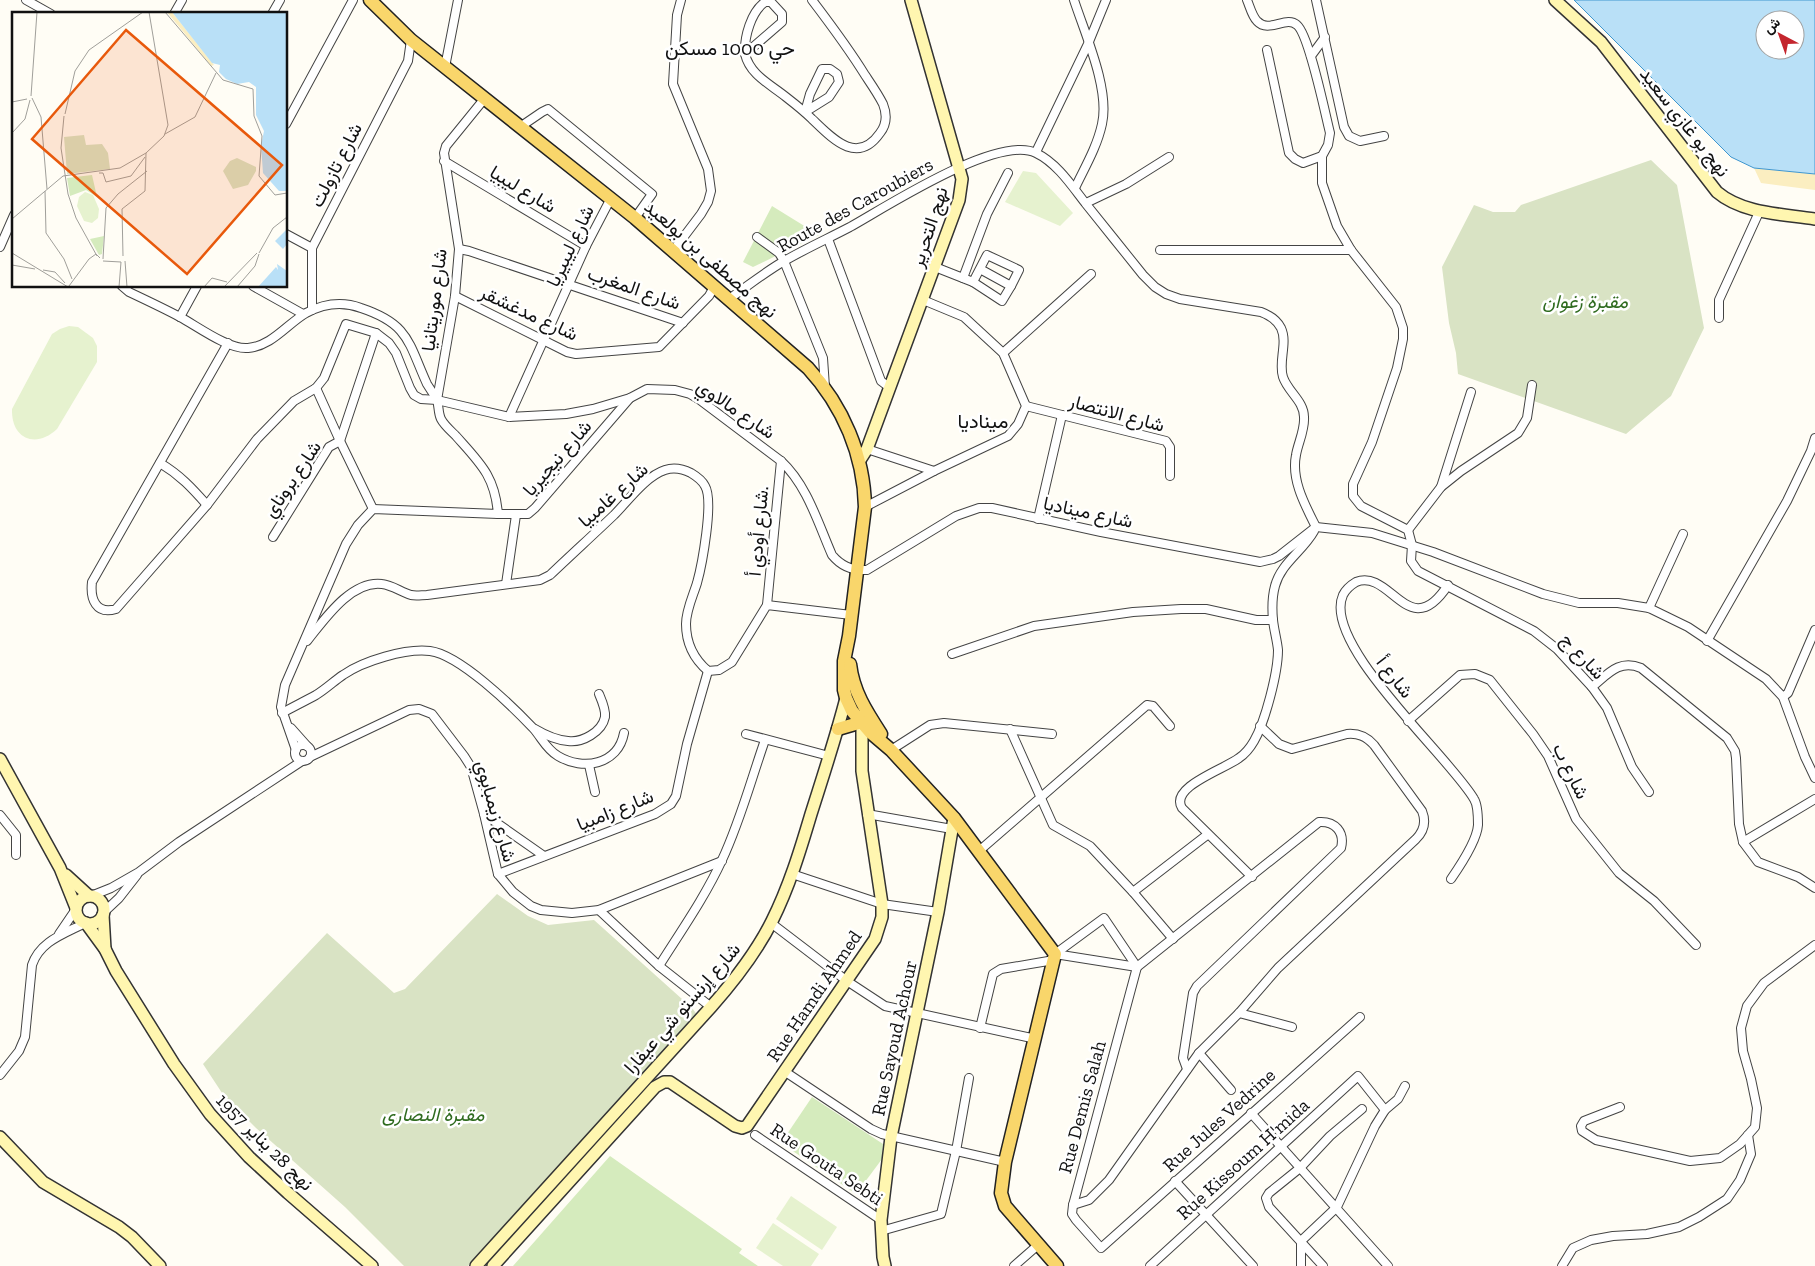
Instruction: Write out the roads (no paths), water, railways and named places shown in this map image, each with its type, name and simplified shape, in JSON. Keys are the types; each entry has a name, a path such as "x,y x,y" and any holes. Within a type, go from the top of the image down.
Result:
{"main road":[{"name":"نهج التحرير","path":"863,454 935,267 959,200 962,179 911,0"},
{"name":"نهج بو غازي سعيد","path":"1555,0 1601,42 1717,192 1738,205 1815,219"},
{"name":"نهج مصطفى بن بولعيد","path":"371,1 411,40 635,218 808,368 826,389 863,454 865,487 865,508 849,636 844,661 844,690 852,711 876,738 891,750"},
{"name":"نهج مصطفى بن بولعيد","path":"849,636 851,672 854,684 863,707 891,750"},
{"name":"شارع إرنستو شي عيفارا","path":"493,1266 519,1227 734,981 772,923 792,874 846,698"},
{"path":"838,729 862,722 863,707"},
{"name":"Rue Hamdi Ahmed","path":"742,1128 749,1123 875,939 882,917 882,904 862,771 862,722"},
{"path":"891,750 953,824 979,851 1055,957 1005,1162 1001,1193 1005,1206 1057,1266"},
{"path":"0,759 60,868 78,918 85,923 96,922 103,914 101,902 90,896 60,868"},
{"name":"Rue Sayoud Achour","path":"885,1266 881,1225 892,1136 938,912 953,824"},
{"path":"76,909 80,900 90,896"},
{"name":"نهج 28 يناير 1957","path":"103,914 105,949"},
{"name":"نهج 28 يناير 1957","path":"85,923 105,949 116,971 174,1064 210,1114 249,1157 372,1266"},
{"name":"شارع إرنستو شي عيفارا","path":"476,1266 519,1227 661,1083 670,1082 736,1126 742,1128"},
{"path":"0,1136 44,1182 119,1227 132,1237 160,1266"}],"street":[{"path":"26,0 47,12"},
{"path":"175,12 182,0"},
{"path":"273,12 280,0"},
{"path":"288,120 353,0"},
{"path":"445,67 458,0"},
{"path":"673,251 701,214 708,202 711,191 708,169 673,84 676,15 681,0"},
{"path":"745,54 782,22 782,14 771,2 765,2 759,6 745,35 745,54 747,63 755,73 805,112 834,140 845,146 858,148 868,146 877,138 882,130 886,119 884,106 846,44 812,0"},
{"path":"1074,0 1100,80 1103,104 1098,140 1075,188"},
{"path":"1106,0 1088,44 1036,152 1062,173 1143,275 1161,290 1180,299 1261,312 1278,323 1284,336 1281,364 1284,379 1300,403 1304,417 1295,457 1295,471 1298,487 1316,527"},
{"path":"1247,0 1256,20 1263,25 1290,22 1298,25 1311,56 1330,132 1328,145 1322,156 1322,183 1337,226 1351,250 1396,307 1401,317 1403,339 1397,368 1372,442 1353,484 1352,492 1355,500 1361,506 1408,530 1412,545"},
{"path":"1316,0 1344,127 1349,136 1360,141 1384,136"},
{"path":"1311,56 1324,37"},
{"name":"شارع تازولت","path":"312,310 312,248 408,61 411,40"},
{"path":"1268,50 1289,153 1294,159 1303,163 1322,156"},
{"path":"830,68 837,74 839,82 830,96 805,112 810,94 822,69 830,68"},
{"path":"444,160 446,146 485,98"},
{"path":"520,127 548,109 652,194 635,218"},
{"name":"Route des Caroubiers","path":"729,299 784,261 828,239 958,167 999,152 1013,149 1036,152"},
{"path":"1086,203 1126,184 1169,157"},
{"name":"شارع ليبيا","path":"444,160 586,246"},
{"name":"شارع موريتانيا","path":"436,400 455,296 459,249 444,160"},
{"path":"963,278 987,214 1008,173"},
{"name":"شارع ليبيريا","path":"509,417 586,246 611,198"},
{"path":"1719,318 1719,300 1760,210"},
{"path":"0,247 12,220"},
{"path":"288,235 312,248"},
{"path":"757,236 779,253 784,261 823,358 826,389"},
{"path":"828,239 881,381 889,386"},
{"name":"شارع المغرب","path":"459,249 569,283 683,323"},
{"path":"1160,250 1351,250"},
{"path":"935,267 973,282 1002,300 1019,270 987,255 973,282"},
{"path":"980,269 1011,286"},
{"path":"1003,353 1092,274"},
{"path":"124,288 228,343 247,348 260,345 303,314 326,305 342,303 353,305 383,316 399,328 410,344 436,400 441,419 485,469 492,482 497,498 498,514 373,509 358,525 346,544 285,684 282,698 282,713 289,726 297,758 302,761"},
{"path":"180,317 196,288"},
{"path":"257,288 303,314"},
{"name":"شارع مدغشقر","path":"455,296 544,341 567,352 576,354 659,347 709,296 714,288"},
{"path":"865,508 934,471 1008,436 1018,424 1026,406 1003,353 964,317 922,300"},
{"path":"228,343 92,582 91,590 97,606 109,611 116,609 207,505 257,438 294,401 316,388 324,378 346,324 376,334 340,441"},
{"name":"شارع مالاوي","path":"376,334 390,343 414,395 421,399 436,400 509,417 566,414 593,409 630,398 648,389 690,394 781,461 792,472 802,486 832,555 840,564 857,571"},
{"path":"1408,530 1441,487 1518,432 1527,418 1532,384"},
{"path":"316,388 373,509"},
{"path":"1441,487 1471,392"},
{"name":"شارع نيجيريا","path":"498,514 528,514 535,508 630,398"},
{"name":"شارع الانتصار","path":"1026,406 1166,441 1170,447 1170,476"},
{"path":"1038,518 1062,415"},
{"path":"1707,640 1787,501 1811,451 1815,438"},
{"name":"شارع بروناي","path":"273,537 329,447 340,441"},
{"path":"863,454 934,471"},
{"name":"شارع أودي أ.","path":"767,605 781,461"},
{"path":"160,463 182,477 207,505"},
{"name":"شارع غامبيا","path":"299,651 326,617 341,602 353,592 366,585 382,584 413,596 540,580 550,575 614,514 636,490 665,470 680,468 697,476 705,486 709,504 697,582 686,624 692,652 698,662 708,671"},
{"name":"شارع ميناديا","path":"857,571 867,570 967,511 979,508 992,508 1101,532 1260,562 1279,556 1316,527"},
{"path":"506,584 516,515"},
{"path":"1316,527 1372,533 1412,545 1543,594 1579,603 1618,603 1650,608 1688,627 1766,679 1783,697 1805,757 1815,778"},
{"path":"1252,877 1207,835 1182,808 1179,801 1180,796 1198,781 1239,758 1254,740 1276,676 1278,649 1272,620 1274,593 1278,576 1316,527"},
{"path":"1650,608 1683,534"},
{"name":"شارع ج","path":"1412,545 1410,557 1415,568 1534,632 1557,649 1592,687 1607,708 1632,767 1649,792"},
{"name":"شارع أ","path":"1448,585 1437,601 1421,608 1409,606 1376,582 1370,580 1359,581 1349,587 1343,596 1341,607 1345,630 1352,647 1408,721 1453,772 1475,801 1478,827 1466,857 1451,879"},
{"path":"708,671 719,670 732,662 767,605 851,615"},
{"path":"952,654 1034,626 1133,612 1206,608 1256,620 1272,620"},
{"path":"1783,697 1788,693 1815,630"},
{"path":"282,713 318,694 344,674 360,665 394,655 428,650 457,661 477,676 533,728 547,748 575,764 589,765 600,763 610,757 619,748 624,733"},
{"path":"1592,687 1620,665 1627,664 1641,668 1727,738 1735,751 1739,824 1743,842 1758,862 1798,877 1815,888"},
{"name":"شارع زامبيا","path":"498,874 655,814 671,804 676,796 687,744 708,671"},
{"name":"شارع ب","path":"1408,721 1460,676 1475,674 1490,680 1548,756 1576,819 1619,872 1654,901 1696,945"},
{"path":"533,728 557,739 570,742 591,735 600,727 605,717 599,694"},
{"path":"979,851 1147,705 1153,706 1170,726"},
{"name":"شارع زيمبابوي","path":"310,757 409,710 426,711 432,714 464,756 470,767 484,814 498,874 513,892 531,906 541,910 565,912 600,910 722,861"},
{"path":"891,750 930,725 944,723 1052,734"},
{"path":"90,896 111,888 139,872 179,842 278,775 310,757 311,751 289,726"},
{"path":"1072,1206 1088,1200 1109,1180 1199,1053 1278,968 1420,835 1425,820 1422,810 1374,745 1364,737 1359,734 1347,734 1299,749 1292,749 1279,744 1260,726"},
{"path":"1010,729 1053,825 1090,846 1173,939"},
{"path":"746,734 829,756"},
{"path":"659,966 709,886 722,861 765,740"},
{"name":"شارع زيمبابوي","path":"308,747 335,745"},
{"path":"278,775 302,746 308,747"},
{"path":"589,765 596,792"},
{"path":"1743,842 1815,799"},
{"path":"484,814 544,856"},
{"path":"867,814 953,824"},
{"path":"0,815 16,835 16,855"},
{"path":"980,1028 993,974 1001,969 1055,957 1136,967 1319,822 1331,823 1340,831 1342,836 1341,848 1195,989 1183,1058 1187,1069"},
{"path":"1133,892 1207,835"},
{"path":"103,914 126,890 139,872"},
{"path":"792,874 882,904 938,912"},
{"path":"58,936 76,909"},
{"path":"600,910 659,966 711,1007"},
{"path":"1055,957 1104,918 1136,967"},
{"path":"0,1075 19,1051 25,1037 34,959 42,947 58,936 85,923"},
{"path":"772,923 847,981 884,1006 1036,1039"},
{"path":"1620,1108 1584,1122 1581,1126 1582,1131 1596,1140 1690,1161 1720,1158 1740,1144 1755,1127 1757,1108 1743,1051 1741,1028 1747,1006 1764,983 1815,945"},
{"name":"Rue Demis Salah","path":"1072,1206 1136,967"},
{"path":"1238,1013 1292,1028"},
{"name":"Rue Jules Vedrine","path":"1072,1206 1072,1214 1076,1220 1101,1248 1360,1017"},
{"path":"1199,1053 1231,1090"},
{"path":"784,1071 871,1129 882,1134 1005,1162"},
{"name":"Rue Kissoum H'mida","path":"1155,1265 1207,1214 1358,1076 1385,1110"},
{"path":"881,1225 942,1214 969,1078"},
{"path":"1301,1266 1301,1241 1337,1207 1375,1126 1385,1110 1398,1099 1405,1086"},
{"path":"1323,1266 1266,1202 1269,1193 1300,1168 1330,1136 1362,1109"},
{"path":"1251,1113 1388,1266"},
{"name":"Rue Gouta Sebti","path":"755,1135 881,1225"},
{"path":"1562,1266 1573,1248 1591,1240 1613,1236 1647,1234 1679,1227 1727,1199 1740,1180 1751,1154 1748,1135"},
{"path":"1175,1181 1253,1266"},
{"path":"1014,1266 1038,1245"}],"water":[{"path":"1574,0 1815,0 1815,174 1754,168 1731,157"}],"district":[{"name":"حي 1000 مسكن","path":"730,48"},
{"name":"ميناديا","path":"983,421"}],"park label":[{"name":"مقبرة زغوان","path":"1585,301"},
{"name":"مقبرة النصارى","path":"433,1114"}]}
